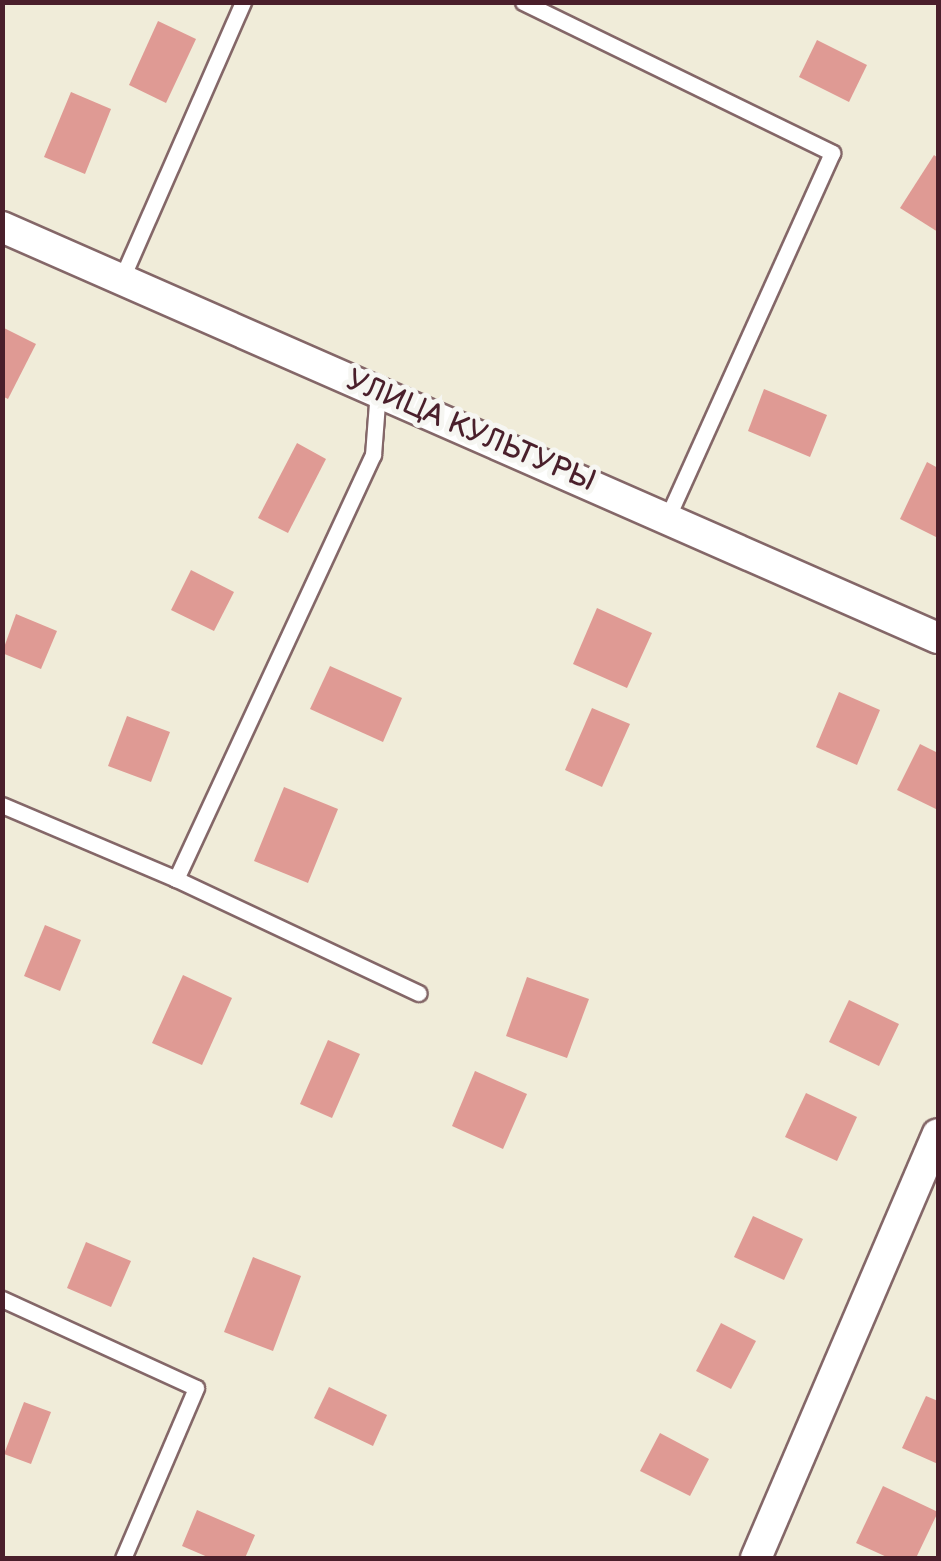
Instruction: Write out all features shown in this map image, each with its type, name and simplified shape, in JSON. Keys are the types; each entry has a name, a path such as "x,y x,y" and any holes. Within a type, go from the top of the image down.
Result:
{"street":[{"name":"УЛИЦА КУЛЬТУРЫ","path":"2,227 668,516 938,638"},
{"path":"756,1558 938,1134"}],"lane":[{"path":"121,280 243,2"},
{"path":"523,2 832,153 668,516"},
{"path":"176,880 373,455 378,390"},
{"path":"2,805 176,880 418,993"},
{"path":"2,1298 196,1388 123,1558"}],"building":[{"path":"158,21 196,39 166,103 129,85"},
{"path":"817,40 867,65 849,102 799,77"},
{"path":"71,92 111,109 85,174 44,157"},
{"path":"934,155 938,158 938,232 900,208"},
{"path":"2,327 36,344 8,399 2,396"},
{"path":"764,389 827,415 810,457 748,431"},
{"path":"297,443 326,459 288,533 258,518"},
{"path":"927,462 938,468 938,538 900,519"},
{"path":"191,570 234,592 214,631 171,610"},
{"path":"597,608 652,633 627,688 573,664"},
{"path":"16,614 57,631 41,669 2,653"},
{"path":"330,666 402,698 383,742 310,709"},
{"path":"839,692 880,710 857,765 816,747"},
{"path":"592,708 630,724 602,787 565,770"},
{"path":"127,716 170,732 151,782 108,766"},
{"path":"920,744 938,753 938,810 897,790"},
{"path":"284,787 338,809 308,883 254,861"},
{"path":"45,925 81,940 60,991 24,976"},
{"path":"183,975 232,998 202,1065 152,1043"},
{"path":"527,977 589,999 567,1058 506,1036"},
{"path":"849,1000 899,1024 879,1066 829,1042"},
{"path":"328,1040 360,1054 332,1118 300,1104"},
{"path":"475,1071 527,1094 503,1149 452,1126"},
{"path":"806,1093 857,1117 837,1161 785,1137"},
{"path":"753,1216 803,1239 784,1280 734,1257"},
{"path":"86,1242 131,1261 111,1307 67,1288"},
{"path":"253,1257 301,1276 273,1351 224,1332"},
{"path":"721,1323 756,1341 731,1389 696,1371"},
{"path":"329,1387 387,1415 373,1446 314,1418"},
{"path":"926,1396 938,1401 938,1464 902,1448"},
{"path":"24,1402 51,1412 31,1464 4,1454"},
{"path":"660,1433 709,1459 690,1496 640,1471"},
{"path":"883,1486 938,1512 916,1558 889,1558 856,1543"},
{"path":"197,1510 255,1535 245,1558 210,1558 182,1546"}]}
